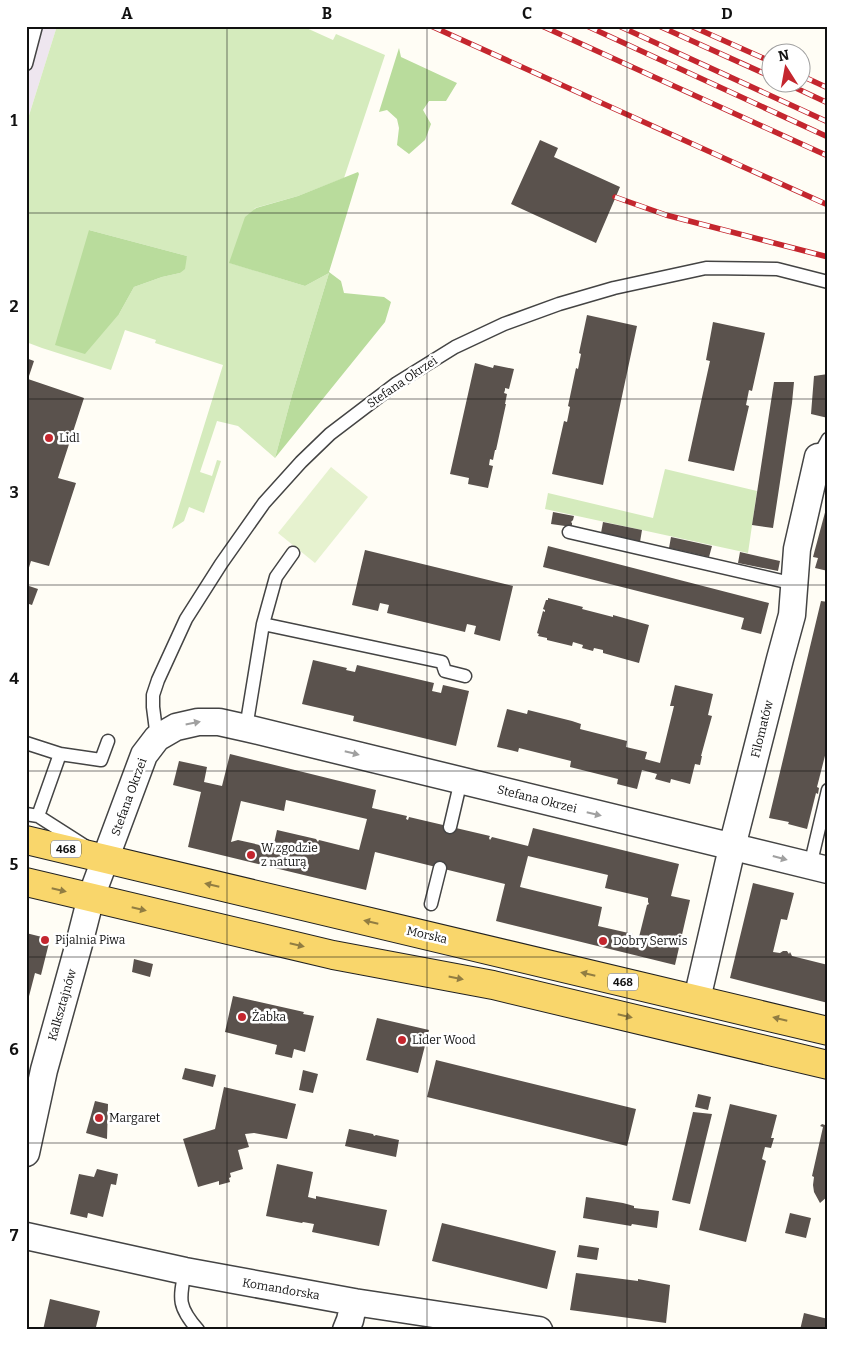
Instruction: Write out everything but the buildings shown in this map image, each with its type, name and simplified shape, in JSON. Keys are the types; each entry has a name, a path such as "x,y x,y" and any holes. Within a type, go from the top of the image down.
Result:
{"main road":[{"name":"Morska","path":"30,823 106,859 828,1031"},
{"path":"26,882 333,955 493,985 828,1065"}],"street":[{"name":"Filomatów","path":"697,1000 733,846 792,615 796,549 823,448"},
{"name":"Stefana Okrzei","path":"106,859 144,755 157,738 176,727 198,722 219,722 819,868"},
{"name":"Kalksztajnów","path":"26,1153 44,1070 80,944 91,897 106,859"},
{"name":"Komandorska","path":"26,1236 185,1271 354,1302 539,1330"},
{"path":"346,1330 354,1302"}],"lane":[{"path":"26,64 36,26"},
{"name":"Stefana Okrzei","path":"157,738 153,695 158,680 186,618 221,564 264,503 301,462 330,434 397,383 455,347 504,324 559,304 614,288 706,268 777,269 828,282"},
{"path":"569,532 795,584"},
{"path":"246,728 263,624 276,577 293,553"},
{"path":"263,624 442,662 445,671 466,676"},
{"path":"26,743 60,754 101,760 108,741"},
{"path":"30,823 60,754"},
{"path":"450,827 461,780"},
{"path":"819,868 828,790"},
{"path":"431,904 440,868"},
{"path":"185,1271 182,1304 184,1312 198,1330"}],"shaded area":[{"path":"26,26 57,26 26,125"}],"green space":[{"path":"57,26 302,26 333,40 336,34 385,55 344,178 298,196 255,208 230,263 305,286 329,273 275,458 238,426 217,421 200,472 212,476 217,460 221,461 204,513 189,507 184,521 172,529 223,365 155,343 156,340 125,330 111,370 26,342 26,125","holes":["89,230 187,256 180,273 134,287 119,314"]},
{"path":"399,48 401,57 457,83 446,101 429,101 423,110 431,124 425,140 409,154 397,145 399,128 397,119 387,110 379,112"},
{"path":"358,172 359,174 329,272 341,281 344,293 384,297 391,302 385,322 275,458 329,273 305,286 229,263 245,217 256,208 298,196"},
{"path":"89,230 187,256 185,269 180,273 134,287 119,314 85,354 55,345"},
{"path":"331,467 368,497 315,563 278,533"},
{"path":"665,469 757,491 748,553 545,509 548,493 653,518"}],"railway":[{"path":"431,26 828,205"},
{"path":"542,26 828,156"},
{"path":"587,26 828,137"},
{"path":"619,26 828,122"},
{"path":"659,26 762,72"},
{"path":"691,26 762,58"},
{"path":"812,81 828,88"},
{"path":"804,92 828,103"},
{"path":"615,197 666,215 828,257"}],"place":[{"name":"Lidl","path":"49,438"},
{"name":"W zgodzie z naturą","path":"251,855"},
{"name":"Pijalnia Piwa","path":"45,940"},
{"name":"Dobry Serwis","path":"603,941"},
{"name":"Żabka","path":"242,1017"},
{"name":"Lider Wood","path":"402,1040"},
{"name":"Margaret","path":"99,1118"}]}
